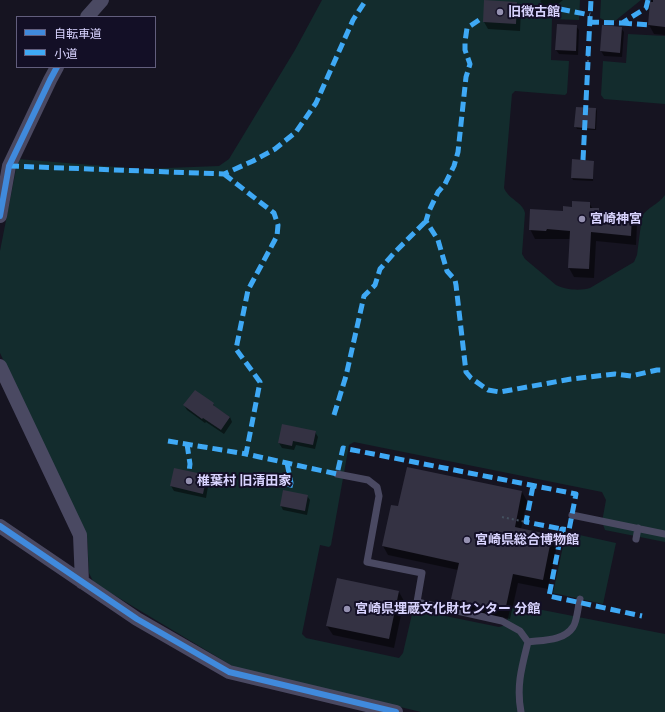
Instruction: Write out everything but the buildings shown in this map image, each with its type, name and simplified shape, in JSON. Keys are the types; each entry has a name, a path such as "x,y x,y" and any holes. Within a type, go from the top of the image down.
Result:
{"street":[{"path":"88,16 102,0"},
{"path":"0,216 5,166 56,68"},
{"path":"0,366 80,536 82,582"},
{"path":"0,526 138,618 229,672 396,712"}],"lane":[{"path":"338,474 368,480 377,487 379,496 367,562 422,573 417,602 502,621 520,631 528,642"},
{"path":"572,515 665,534"},
{"path":"636,539 638,528"},
{"path":"528,642 550,640 562,636 568,632 573,627 580,599"},
{"path":"521,712 518,698 519,678 528,642"}],"path":[{"path":"588,56 588,62"},
{"path":"502,517 526,522"}],"green space":[{"path":"322,0 580,0 579,20 552,19 551,60 569,61 567,93 565,95 515,91 512,94 504,188 506,192 524,209 522,254 525,259 556,285 573,290 590,288 634,262 637,255 642,216 665,195 665,542 605,530 602,522 606,500 602,492 354,442 349,445 331,545 329,547 320,545 302,634 306,638 399,658 403,653 412,614 416,610 499,627 506,625 510,610 517,605 665,634 665,712 421,712 234,667 94,583 89,573 87,536 0,353 0,251 18,159 141,169 219,166 229,159 295,50"},
{"path":"601,0 641,0 615,21 600,18"},
{"path":"628,34 665,36 665,104 604,99 601,95 603,61 626,63"},
{"path":"566,532 616,543 603,604 553,593"}],"marked path":[{"path":"9,166 224,174 253,161 275,149 296,132 316,103 353,20 366,0"},
{"path":"588,56 591,0"},
{"path":"589,22 622,23 646,8 648,0"},
{"path":"560,9 590,15"},
{"path":"479,20 467,28 465,50 470,64 466,77 458,152 454,166 445,184 438,192 426,221 438,240 447,271 455,280 466,372 471,378 488,390 500,392 571,379 615,374 631,376 657,370 665,370"},
{"path":"622,23 650,25"},
{"path":"583,160 588,62"},
{"path":"224,174 274,213 278,225 277,236 248,290 236,349 260,382 246,454 337,474 343,448 576,494 569,530 562,529 549,596 642,616"},
{"path":"334,415 346,376 364,296 375,285 380,269 426,221"},
{"path":"168,441 246,454"},
{"path":"187,444 190,464 189,472"},
{"path":"287,463 291,483 289,491"},
{"path":"533,486 526,522 562,529"}],"cycle path":[{"path":"0,216 9,166 56,68"},
{"path":"0,526 137,619 229,672 396,712"}],"place":[{"name":"旧徴古館","path":"500,12"},
{"name":"宮崎神宮","path":"582,219"},
{"name":"椎葉村 旧清田家","path":"189,481"},
{"name":"宮崎県総合博物館","path":"467,540"},
{"name":"宮崎県埋蔵文化財センター 分館","path":"347,609"}]}
